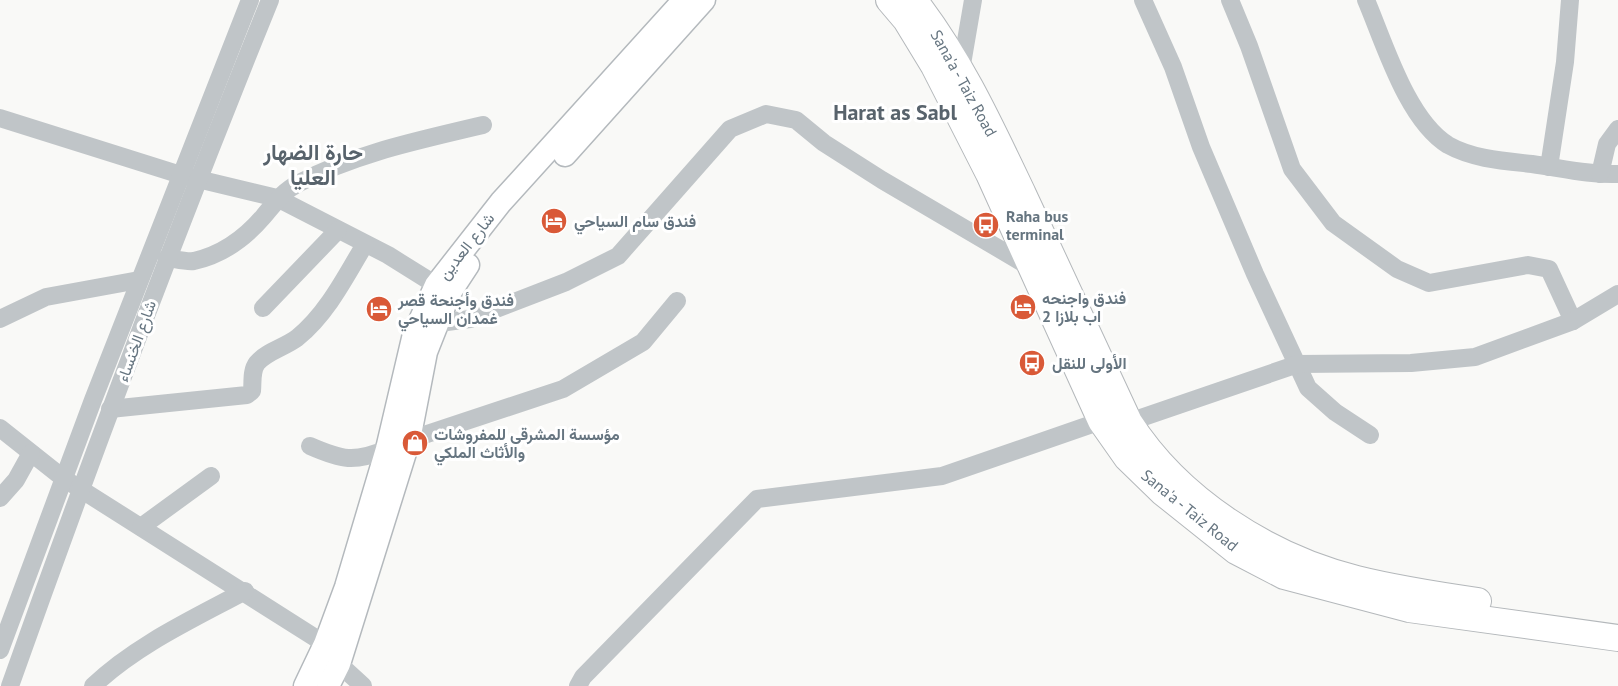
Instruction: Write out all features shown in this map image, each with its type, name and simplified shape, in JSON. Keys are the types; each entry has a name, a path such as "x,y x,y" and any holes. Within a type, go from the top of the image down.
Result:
{"highway":[{"name":"Sana'a - Taiz Road","path":"889,0 906,20 934,66 989,174 1101,421 1127,458 1162,492 1236,550 1284,576 1409,609 1618,638"},
{"name":"Sana'a - Taiz Road","path":"914,0 941,35 1010,165 1128,422 1144,447 1211,509 1249,535 1295,558 1354,579 1413,591 1618,620"}],"main road":[{"name":"شارع العدين","path":"305,686 325,644 346,586 387,449 414,334 436,285 501,202 684,0"},
{"name":"شارع العدين","path":"328,686 339,664 409,440 426,352 449,294 471,261 514,210 605,113 704,0"}],"street":[{"name":"شارع الخنساء","path":"10,686 80,489 167,258 189,177 250,0"},
{"name":"شارع الخنساء","path":"0,650 139,280 270,0"},
{"path":"961,70 974,0"},
{"path":"1143,0 1173,67 1201,147 1255,274 1308,388 1335,412 1370,435"},
{"path":"1230,0 1249,46 1292,169 1333,223 1398,269 1429,283 1528,265 1549,269 1574,321"},
{"path":"1366,0 1411,101 1427,125 1447,144 1470,154 1609,174 1607,144 1618,129"},
{"path":"1549,166 1565,62 1570,0"},
{"path":"439,323 470,319 566,282 618,256 730,129 766,114 796,120 824,143 882,180 1030,267"},
{"path":"0,118 189,177 277,198 365,244 436,285"},
{"path":"167,258 192,261 222,251 246,234 277,198 297,183 390,147 483,125"},
{"path":"263,308 338,230"},
{"path":"110,409 247,395 252,391 252,375 257,364 297,338 316,319 365,244"},
{"path":"0,319 46,297 139,280"},
{"path":"1128,422 1298,364 1411,363 1475,357 1574,321 1618,294"},
{"path":"409,440 563,389 643,342 677,301"},
{"path":"585,683 757,499 942,476 1101,421"},
{"path":"0,428 63,478 245,591 325,644"},
{"path":"310,446 337,458 359,460 387,449"},
{"path":"0,498 16,480 31,453"},
{"path":"141,526 211,476"},
{"path":"93,686 113,668 152,643 245,591"},
{"path":"339,664 363,686"}],"place":[{"name":"فندق سام السياحي","path":"554,221"},
{"name":"Raha bus terminal","path":"986,225"},
{"name":"فندق واجنحه اب بلازا 2","path":"1023,307"},
{"name":"فندق وأجنحة قصر غمدان السياحي","path":"379,309"},
{"name":"الأولى للنقل","path":"1032,363"},
{"name":"مؤسسة المشرقي للمفروشات والأثاث الملكي","path":"415,443"}],"district":[{"name":"Harat as Sabl","path":"895,112"},
{"name":"حارة الضهار العليا","path":"313,164"}]}
